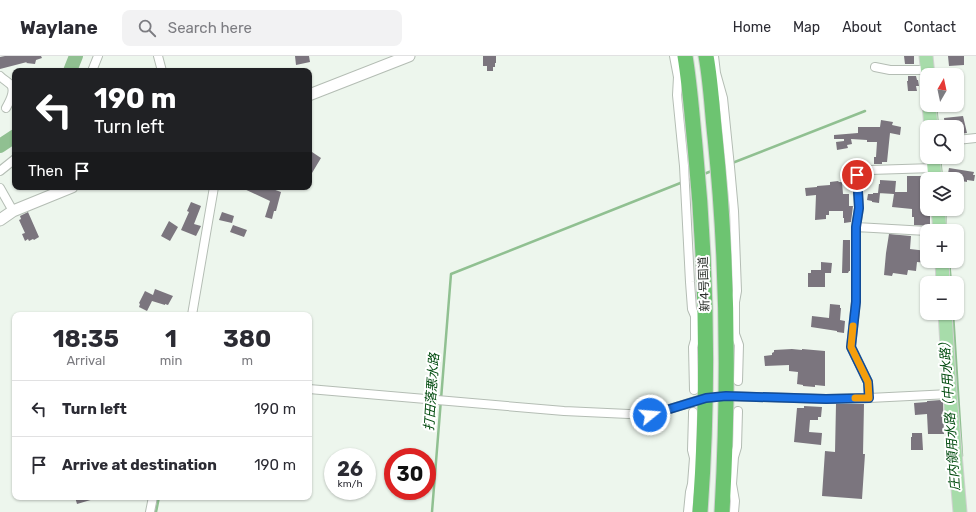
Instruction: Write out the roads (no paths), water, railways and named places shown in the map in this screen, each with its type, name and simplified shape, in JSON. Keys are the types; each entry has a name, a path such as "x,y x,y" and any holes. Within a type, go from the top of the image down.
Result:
{"highway":[{"name":"新4号国道","path":"711,57 723,237 731,320 726,396 729,470 722,512"},
{"name":"新4号国道","path":"683,63 701,214 705,285 700,325 698,469 700,512"}],"main road":[{"path":"926,56 927,68"},
{"path":"945,320 960,512"}],"street":[{"path":"93,68 98,56"},
{"path":"158,56 161,68"},
{"path":"312,94 409,56"},
{"path":"674,56 683,63"},
{"path":"875,67 920,72"},
{"path":"0,76 11,85 12,88 10,99 6,108"},
{"path":"964,139 976,138"},
{"path":"0,171 12,161"},
{"path":"869,398 868,382 851,347 856,302 856,227 859,208 857,175 870,170 934,168"},
{"path":"0,188 13,211"},
{"path":"0,220 13,211 65,190"},
{"path":"193,312 213,190"},
{"path":"856,227 920,231"},
{"path":"731,320 739,345 738,381"},
{"path":"312,390 564,411 650,415 700,394 826,399 950,394"},
{"path":"734,512 735,501 729,470 737,448 738,411"},
{"path":"688,512 690,492 698,469 692,450 693,412"},
{"path":"150,512 152,500"}],"waterway":[{"path":"71,68 76,56"},
{"path":"722,167 865,111"},
{"name":"庄内領用水路（中用水路）","path":"937,112 937,120"},
{"path":"0,146 12,138"},
{"name":"庄内領用水路（中用水路）","path":"941,164 941,172"},
{"path":"704,174 714,170"},
{"name":"打田落悪水路","path":"432,512 451,274 693,178"},
{"name":"庄内領用水路（中用水路）","path":"945,216 946,224"},
{"name":"庄内領用水路（中用水路）","path":"950,268 950,276"},
{"name":"庄内領用水路（中用水路）","path":"953,320 962,456"},
{"path":"156,512 158,500"}]}
